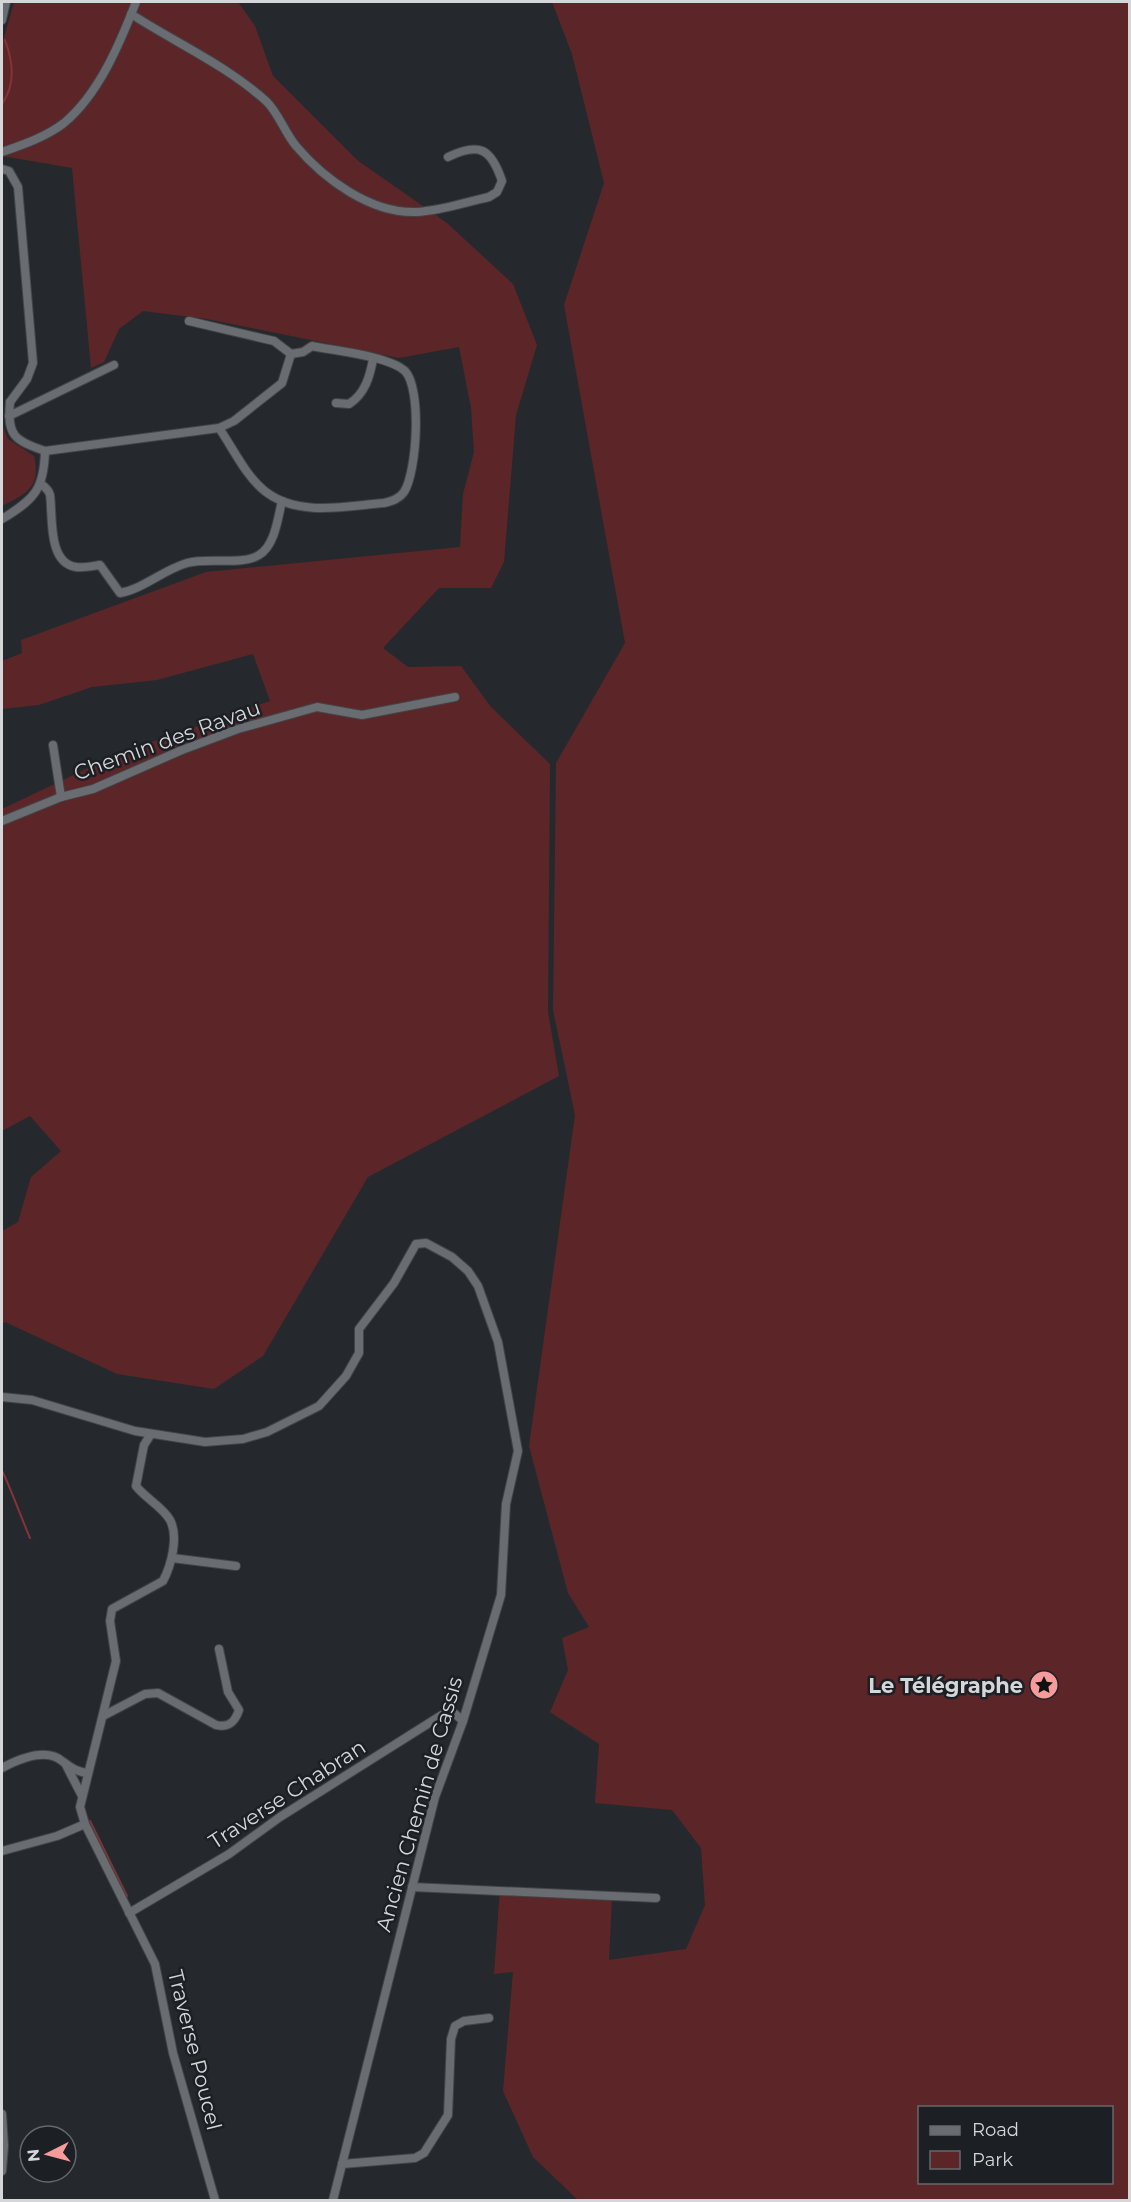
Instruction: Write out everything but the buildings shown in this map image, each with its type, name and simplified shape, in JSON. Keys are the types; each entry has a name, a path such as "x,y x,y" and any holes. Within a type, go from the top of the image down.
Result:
{"street":[{"path":"2,20 6,2"},
{"path":"2,152 27,143 64,123 83,102 102,73 136,2"},
{"path":"131,14 177,43 221,66 268,103 285,133 309,160 353,194 378,206 417,212 489,197 497,192 502,181 497,165 484,150 467,147 448,157"},
{"path":"2,168 9,171 18,187 33,363 27,379 6,402 12,433 21,442 45,451 219,428 234,421 282,383 291,354"},
{"path":"189,321 274,341 291,354 303,352 312,346 394,363 406,373 413,386 417,402 412,462 404,492 397,499 384,503 317,508 297,507 282,501 266,492 254,480 219,428"},
{"path":"336,403 349,404 360,393 369,379 373,359"},
{"path":"9,416 114,365"},
{"path":"2,519 22,505 41,484 45,451"},
{"path":"41,484 50,496 52,536 58,551 68,564 77,567 100,565 120,593 185,564 204,560 249,559 261,554 273,535 282,501"},
{"name":"Chemin des Ravau","path":"2,821 61,797 93,789 182,750 238,729 317,707 362,715 455,697"},
{"path":"53,745 61,797"},
{"name":"Ancien Chemin de Cassis","path":"151,1434 205,1442 243,1439 267,1432 319,1406 346,1376 359,1353 359,1329 406,1265 411,1249 416,1244 426,1243 460,1264 478,1286 498,1342 518,1451 506,1503 501,1595 464,1721 435,1797 333,2200"},
{"path":"2,1397 32,1400 151,1434 144,1445 136,1486 170,1520 173,1531 171,1558 163,1581 112,1609 110,1621 116,1661 82,1796 80,1807 85,1824 57,1836 2,1851"},
{"path":"171,1558 237,1566"},
{"path":"103,1716 146,1694 158,1693 216,1725 224,1727 233,1722 239,1710 228,1692 219,1649"},
{"name":"Traverse Chabran","path":"129,1913 229,1854 280,1817 445,1713 454,1713 464,1721"},
{"path":"2,1768 21,1757 53,1757 66,1766 88,1773"},
{"path":"66,1766 82,1796"},
{"name":"Traverse Poucel","path":"85,1824 155,1964 173,2053 215,2200"},
{"path":"412,1887 656,1898"},
{"path":"342,2164 415,2158 424,2153 432,2136 448,2115 451,2040 455,2026 464,2021 489,2018"},
{"path":"2,2114 4,2146 2,2171"}],"green space":[{"path":"14,2 238,2 255,26 273,76 357,160 447,223 513,284 537,345 516,415 504,562 491,588 439,588 383,648 408,667 461,666 491,707 550,764 548,1012 559,1076 368,1177 263,1356 214,1389 117,1374 5,1322 2,1324 2,1231 18,1222 31,1177 61,1151 30,1116 2,1131 2,809 120,753 270,701 253,654 157,680 92,687 39,705 2,709 2,661 22,653 21,640 206,572 460,547 463,494 474,452 471,408 459,347 399,358 207,319 143,311 119,329 104,362 91,368 72,168 2,156 2,45"},
{"path":"552,2 1129,2 1129,2200 578,2200 533,2157 503,2091 513,1972 494,1974 500,1889 612,1897 609,1960 686,1949 705,1905 701,1848 672,1810 595,1803 599,1744 550,1712 568,1670 562,1638 589,1627 568,1593 529,1446 575,1115 553,1010 556,763 625,643 564,305 604,183 572,54"},
{"path":"2,425 8,439 34,456 36,466 36,475 31,487 4,505 2,504"}],"waterway":[{"path":"2,104 10,89 12,73 5,40"},
{"path":"2,1471 30,1538"},
{"path":"90,1821 127,1896"}],"place":[{"name":"Le Télégraphe","path":"1044,1685"}]}
